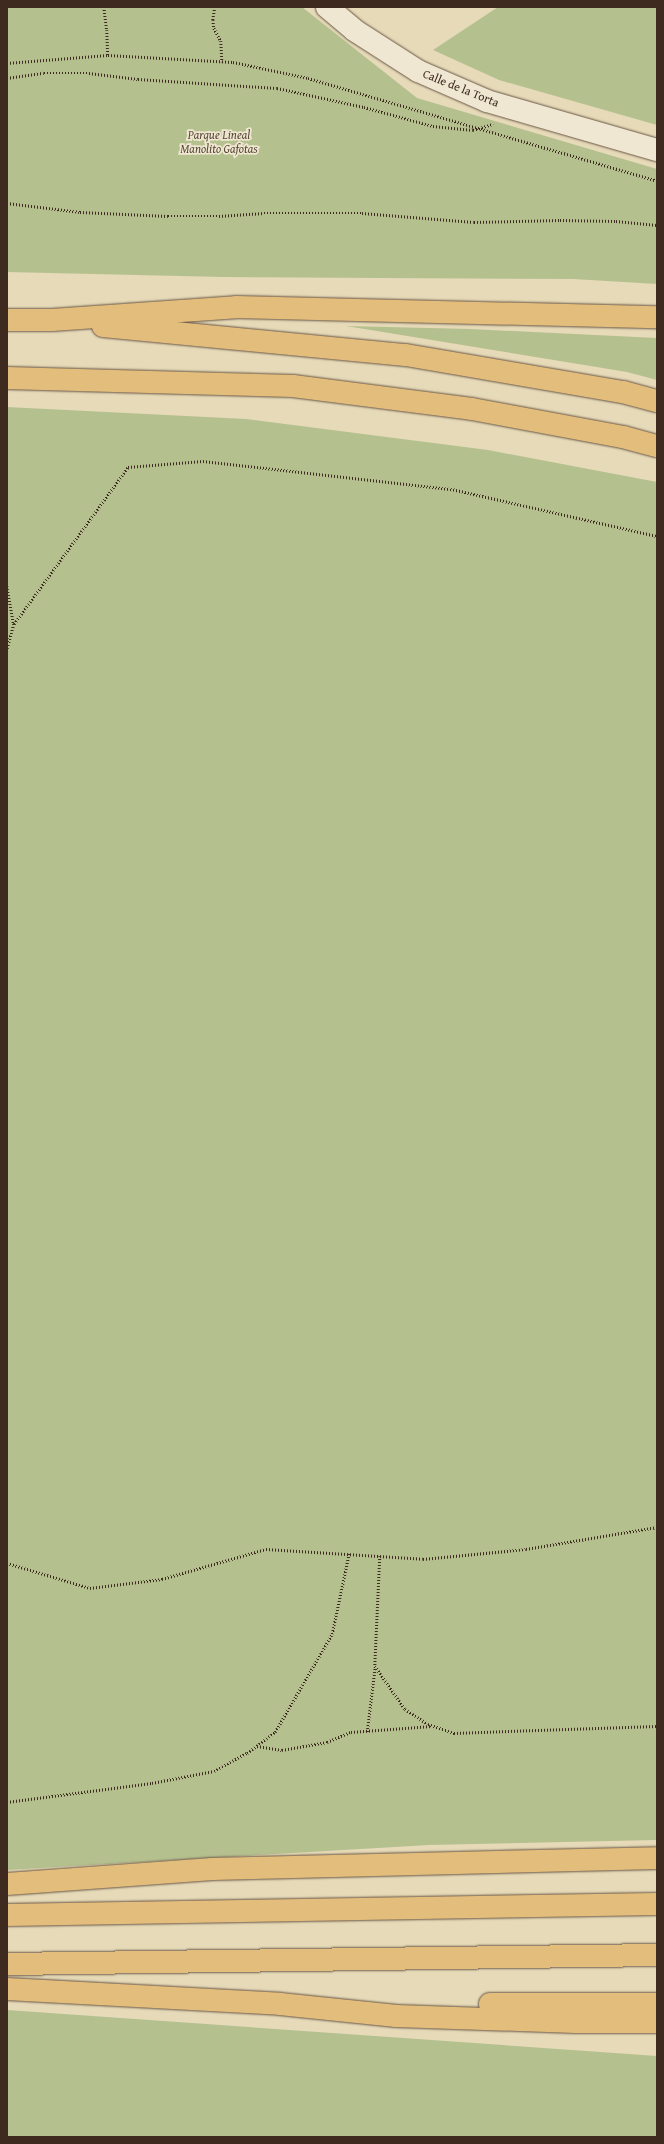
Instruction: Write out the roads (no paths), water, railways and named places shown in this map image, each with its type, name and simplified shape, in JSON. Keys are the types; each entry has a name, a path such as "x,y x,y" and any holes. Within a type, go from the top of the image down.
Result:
{"highway":[{"path":"7,320 52,320 236,307 657,317"},
{"path":"52,320 136,330 406,355 623,392 657,401"},
{"path":"7,378 293,386 472,409 623,437 657,446"},
{"path":"7,1884 212,1870 657,1858"},
{"path":"7,1915 657,1904"},
{"path":"7,1964 657,1955"},
{"path":"7,1989 280,2004 396,2016 576,2022 657,2022"},
{"path":"280,2004 657,2004"}],"street":[{"name":"Calle de la Torta","path":"327,7 354,30 418,71 488,101 657,150"}],"park label":[{"name":"Parque Lineal Manolito Gafotas","path":"219,142"}]}
